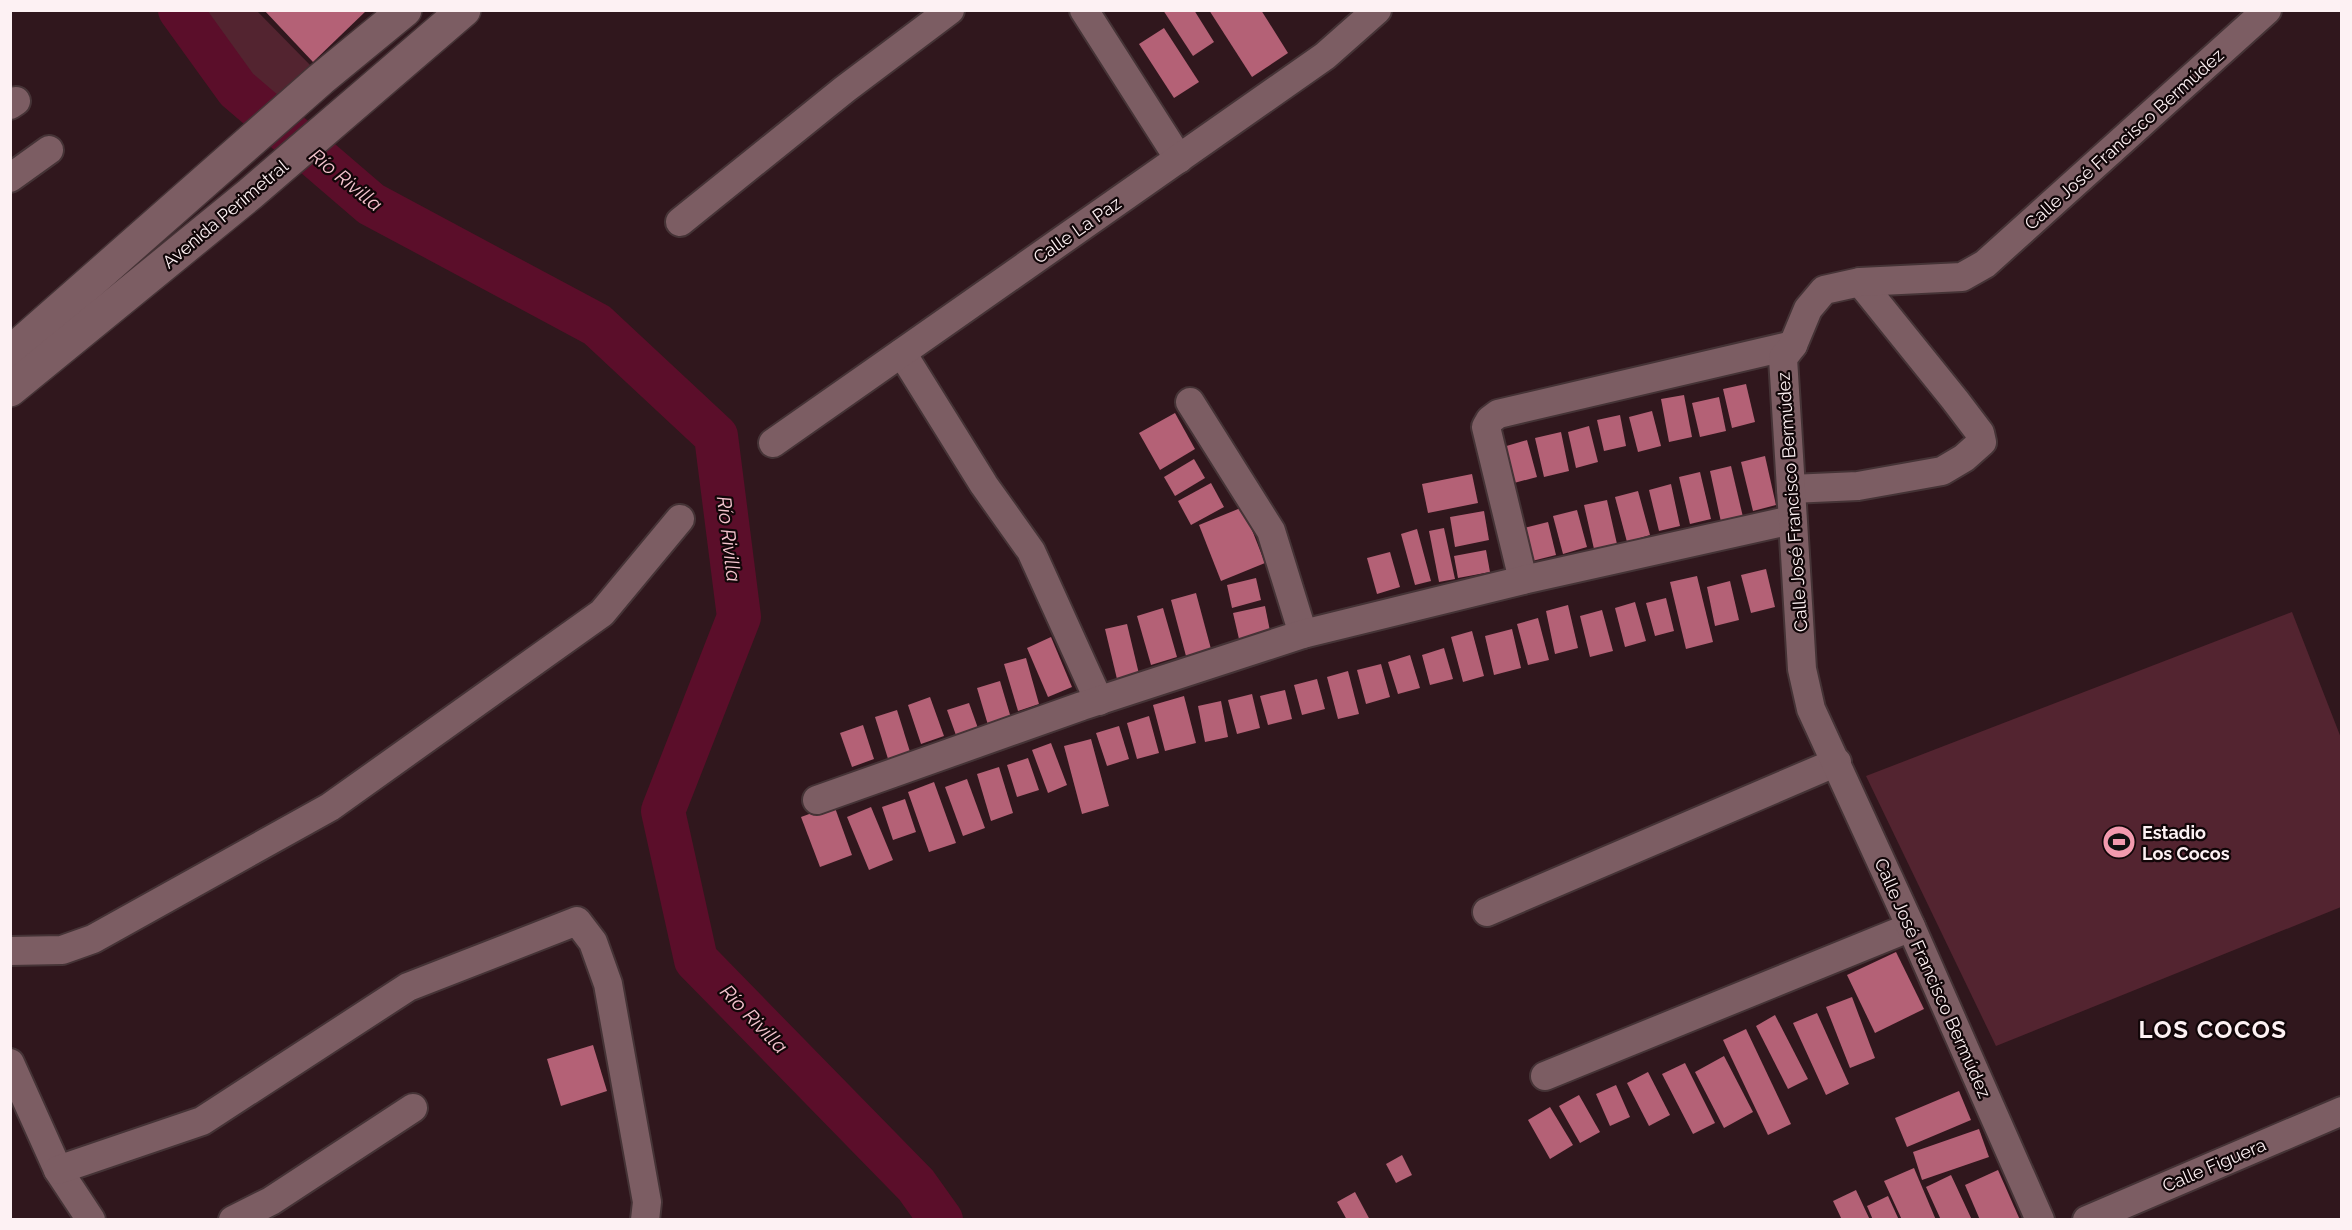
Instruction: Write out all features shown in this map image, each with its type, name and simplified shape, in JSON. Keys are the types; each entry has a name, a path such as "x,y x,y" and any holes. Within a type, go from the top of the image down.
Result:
{"main road":[{"name":"Avenida Perimetral","path":"10,353 321,79 405,10"},
{"name":"Avenida Perimetral","path":"10,390 250,194 464,10"}],"street":[{"path":"680,222 845,89 950,10"},
{"path":"1084,10 1179,159"},
{"name":"Calle La Paz","path":"773,443 1325,56 1377,10"},
{"name":"Calle José Francisco Bermúdez","path":"2040,1220 1911,927 1811,709 1802,669 1783,358 1792,345 1808,309 1824,290 1860,282 1962,277 1985,264 2267,10"},
{"path":"10,178 50,150"},
{"path":"1791,489 1858,486 1942,471 1964,458 1982,442 1980,433 1955,400 1860,282"},
{"path":"1523,580 1486,428 1490,420 1498,414 1792,345"},
{"path":"902,353 984,485 1031,550 1099,701"},
{"path":"1190,402 1271,531 1303,634"},
{"path":"10,951 62,950 93,939 330,807 602,613 680,519"},
{"path":"817,800 1099,701 1303,634 1523,580 1792,520"},
{"path":"1487,912 1837,762"},
{"path":"58,1170 202,1121 408,987 577,921 593,942 608,984 647,1202 645,1220"},
{"path":"1545,1076 1911,927"},
{"path":"10,1063 20,1112 91,1220"},
{"path":"233,1220 271,1201 413,1108"},
{"name":"Calle Figuera","path":"2087,1220 2342,1111"}],"shaded area":[{"path":"189,11 257,11 313,68 264,104 243,84"},
{"name":"Estadio Los Cocos","path":"2292,612 2341,738 2341,907 1996,1046 1866,776"}],"building":[{"path":"264,10 367,10 313,62"},
{"path":"1163,10 1194,10 1214,42 1193,56"},
{"path":"1209,10 1261,10 1288,53 1252,77"},
{"path":"1164,28 1199,82 1174,98 1139,44"},
{"path":"1746,384 1755,422 1732,428 1723,389"},
{"path":"1684,395 1692,437 1669,442 1661,399"},
{"path":"1719,397 1726,431 1700,437 1692,403"},
{"path":"1652,411 1661,446 1638,452 1629,417"},
{"path":"1175,413 1195,449 1160,470 1139,433"},
{"path":"1620,415 1626,446 1604,451 1597,420"},
{"path":"1589,426 1598,462 1576,468 1568,432"},
{"path":"1561,432 1569,471 1544,477 1535,438"},
{"path":"1527,440 1537,477 1514,483 1503,447"},
{"path":"1765,456 1776,505 1753,511 1741,462"},
{"path":"1194,459 1205,478 1175,496 1164,477"},
{"path":"1731,466 1743,517 1721,522 1710,471"},
{"path":"1700,472 1711,519 1690,524 1679,477"},
{"path":"1472,474 1478,503 1428,513 1422,484"},
{"path":"1211,483 1224,507 1191,525 1178,501"},
{"path":"1671,484 1680,526 1659,531 1649,490"},
{"path":"1638,491 1650,535 1627,542 1615,497"},
{"path":"1607,500 1617,544 1594,549 1584,505"},
{"path":"1243,507 1265,563 1221,581 1199,525"},
{"path":"1577,510 1587,547 1563,554 1553,516"},
{"path":"1484,511 1489,540 1455,547 1450,517"},
{"path":"1548,522 1556,555 1532,561 1524,528"},
{"path":"1444,528 1455,579 1439,582 1429,531"},
{"path":"1417,529 1431,581 1415,585 1401,534"},
{"path":"1486,550 1490,572 1458,578 1454,556"},
{"path":"1390,552 1400,587 1377,594 1367,558"},
{"path":"1766,569 1775,607 1751,613 1741,575"},
{"path":"1697,576 1713,642 1686,649 1670,582"},
{"path":"1256,578 1261,600 1232,608 1227,585"},
{"path":"1730,581 1739,620 1715,626 1707,587"},
{"path":"1196,593 1211,649 1186,656 1171,600"},
{"path":"1666,598 1674,631 1655,636 1646,603"},
{"path":"1635,602 1646,641 1625,647 1615,608"},
{"path":"1568,605 1578,648 1555,654 1546,611"},
{"path":"1265,606 1270,631 1239,639 1233,613"},
{"path":"1163,608 1177,657 1151,665 1137,616"},
{"path":"1602,610 1613,651 1590,657 1580,616"},
{"path":"1538,618 1549,660 1528,665 1517,624"},
{"path":"1127,624 1139,674 1117,679 1105,629"},
{"path":"1512,629 1521,668 1494,675 1485,636"},
{"path":"1472,631 1484,676 1463,682 1451,637"},
{"path":"1051,637 1072,687 1048,697 1027,648"},
{"path":"1444,648 1453,679 1430,685 1422,655"},
{"path":"1410,655 1420,688 1398,694 1388,662"},
{"path":"1026,658 1039,704 1018,711 1004,664"},
{"path":"1381,664 1390,697 1366,704 1357,670"},
{"path":"1348,671 1359,714 1338,719 1327,677"},
{"path":"1317,679 1325,709 1302,715 1294,685"},
{"path":"1000,681 1011,718 988,725 977,688"},
{"path":"1285,690 1292,719 1268,725 1260,696"},
{"path":"1252,694 1260,728 1237,734 1228,700"},
{"path":"1184,696 1196,743 1165,751 1153,705"},
{"path":"930,697 944,736 921,744 908,705"},
{"path":"1221,701 1228,737 1205,742 1198,706"},
{"path":"969,703 979,731 957,738 947,710"},
{"path":"897,710 911,755 889,762 875,717"},
{"path":"1149,716 1159,753 1137,759 1127,723"},
{"path":"863,725 874,759 852,767 840,733"},
{"path":"1119,726 1129,759 1107,766 1096,733"},
{"path":"1091,739 1109,806 1082,814 1064,746"},
{"path":"1051,743 1067,785 1048,793 1032,750"},
{"path":"1028,758 1039,790 1017,797 1007,765"},
{"path":"999,767 1013,813 991,821 977,774"},
{"path":"967,779 985,828 963,836 945,787"},
{"path":"934,782 956,843 929,852 908,792"},
{"path":"905,799 916,832 893,840 882,807"},
{"path":"834,805 852,855 820,867 801,817"},
{"path":"871,807 893,860 869,870 847,817"},
{"path":"1896,952 1924,1009 1875,1033 1847,975"},
{"path":"1852,997 1875,1058 1850,1068 1826,1007"},
{"path":"1817,1013 1849,1084 1826,1095 1793,1023"},
{"path":"1775,1015 1808,1079 1788,1089 1756,1026"},
{"path":"1746,1029 1791,1124 1768,1135 1723,1040"},
{"path":"593,1045 607,1091 561,1106 547,1059"},
{"path":"1724,1056 1753,1112 1724,1128 1695,1072"},
{"path":"1685,1063 1715,1123 1693,1134 1662,1074"},
{"path":"1648,1072 1670,1115 1649,1126 1627,1083"},
{"path":"1616,1085 1630,1117 1610,1126 1596,1094"},
{"path":"1959,1091 1971,1120 1907,1147 1895,1118"},
{"path":"1579,1095 1600,1132 1580,1143 1559,1106"},
{"path":"1550,1107 1573,1145 1550,1159 1528,1120"},
{"path":"1979,1129 1989,1157 1922,1180 1913,1152"},
{"path":"1402,1155 1412,1175 1396,1183 1386,1164"},
{"path":"1914,1168 1936,1220 1902,1220 1884,1181"},
{"path":"1998,1170 2020,1220 1980,1220 1965,1185"},
{"path":"1951,1175 1972,1220 1941,1220 1926,1187"},
{"path":"1856,1190 1870,1220 1842,1220 1833,1201"},
{"path":"1355,1192 1370,1220 1347,1220 1337,1202"},
{"path":"1888,1196 1899,1220 1873,1220 1867,1206"}],"waterway":[{"name":"Río Rivilla","path":"180,10 237,89 371,204 597,325 716,436 739,617 663,811 696,960 916,1185 941,1220"}],"place":[{"name":"Estadio Los Cocos","path":"2119,842"}],"district":[{"name":"LOS COCOS","path":"2213,1029"}]}
